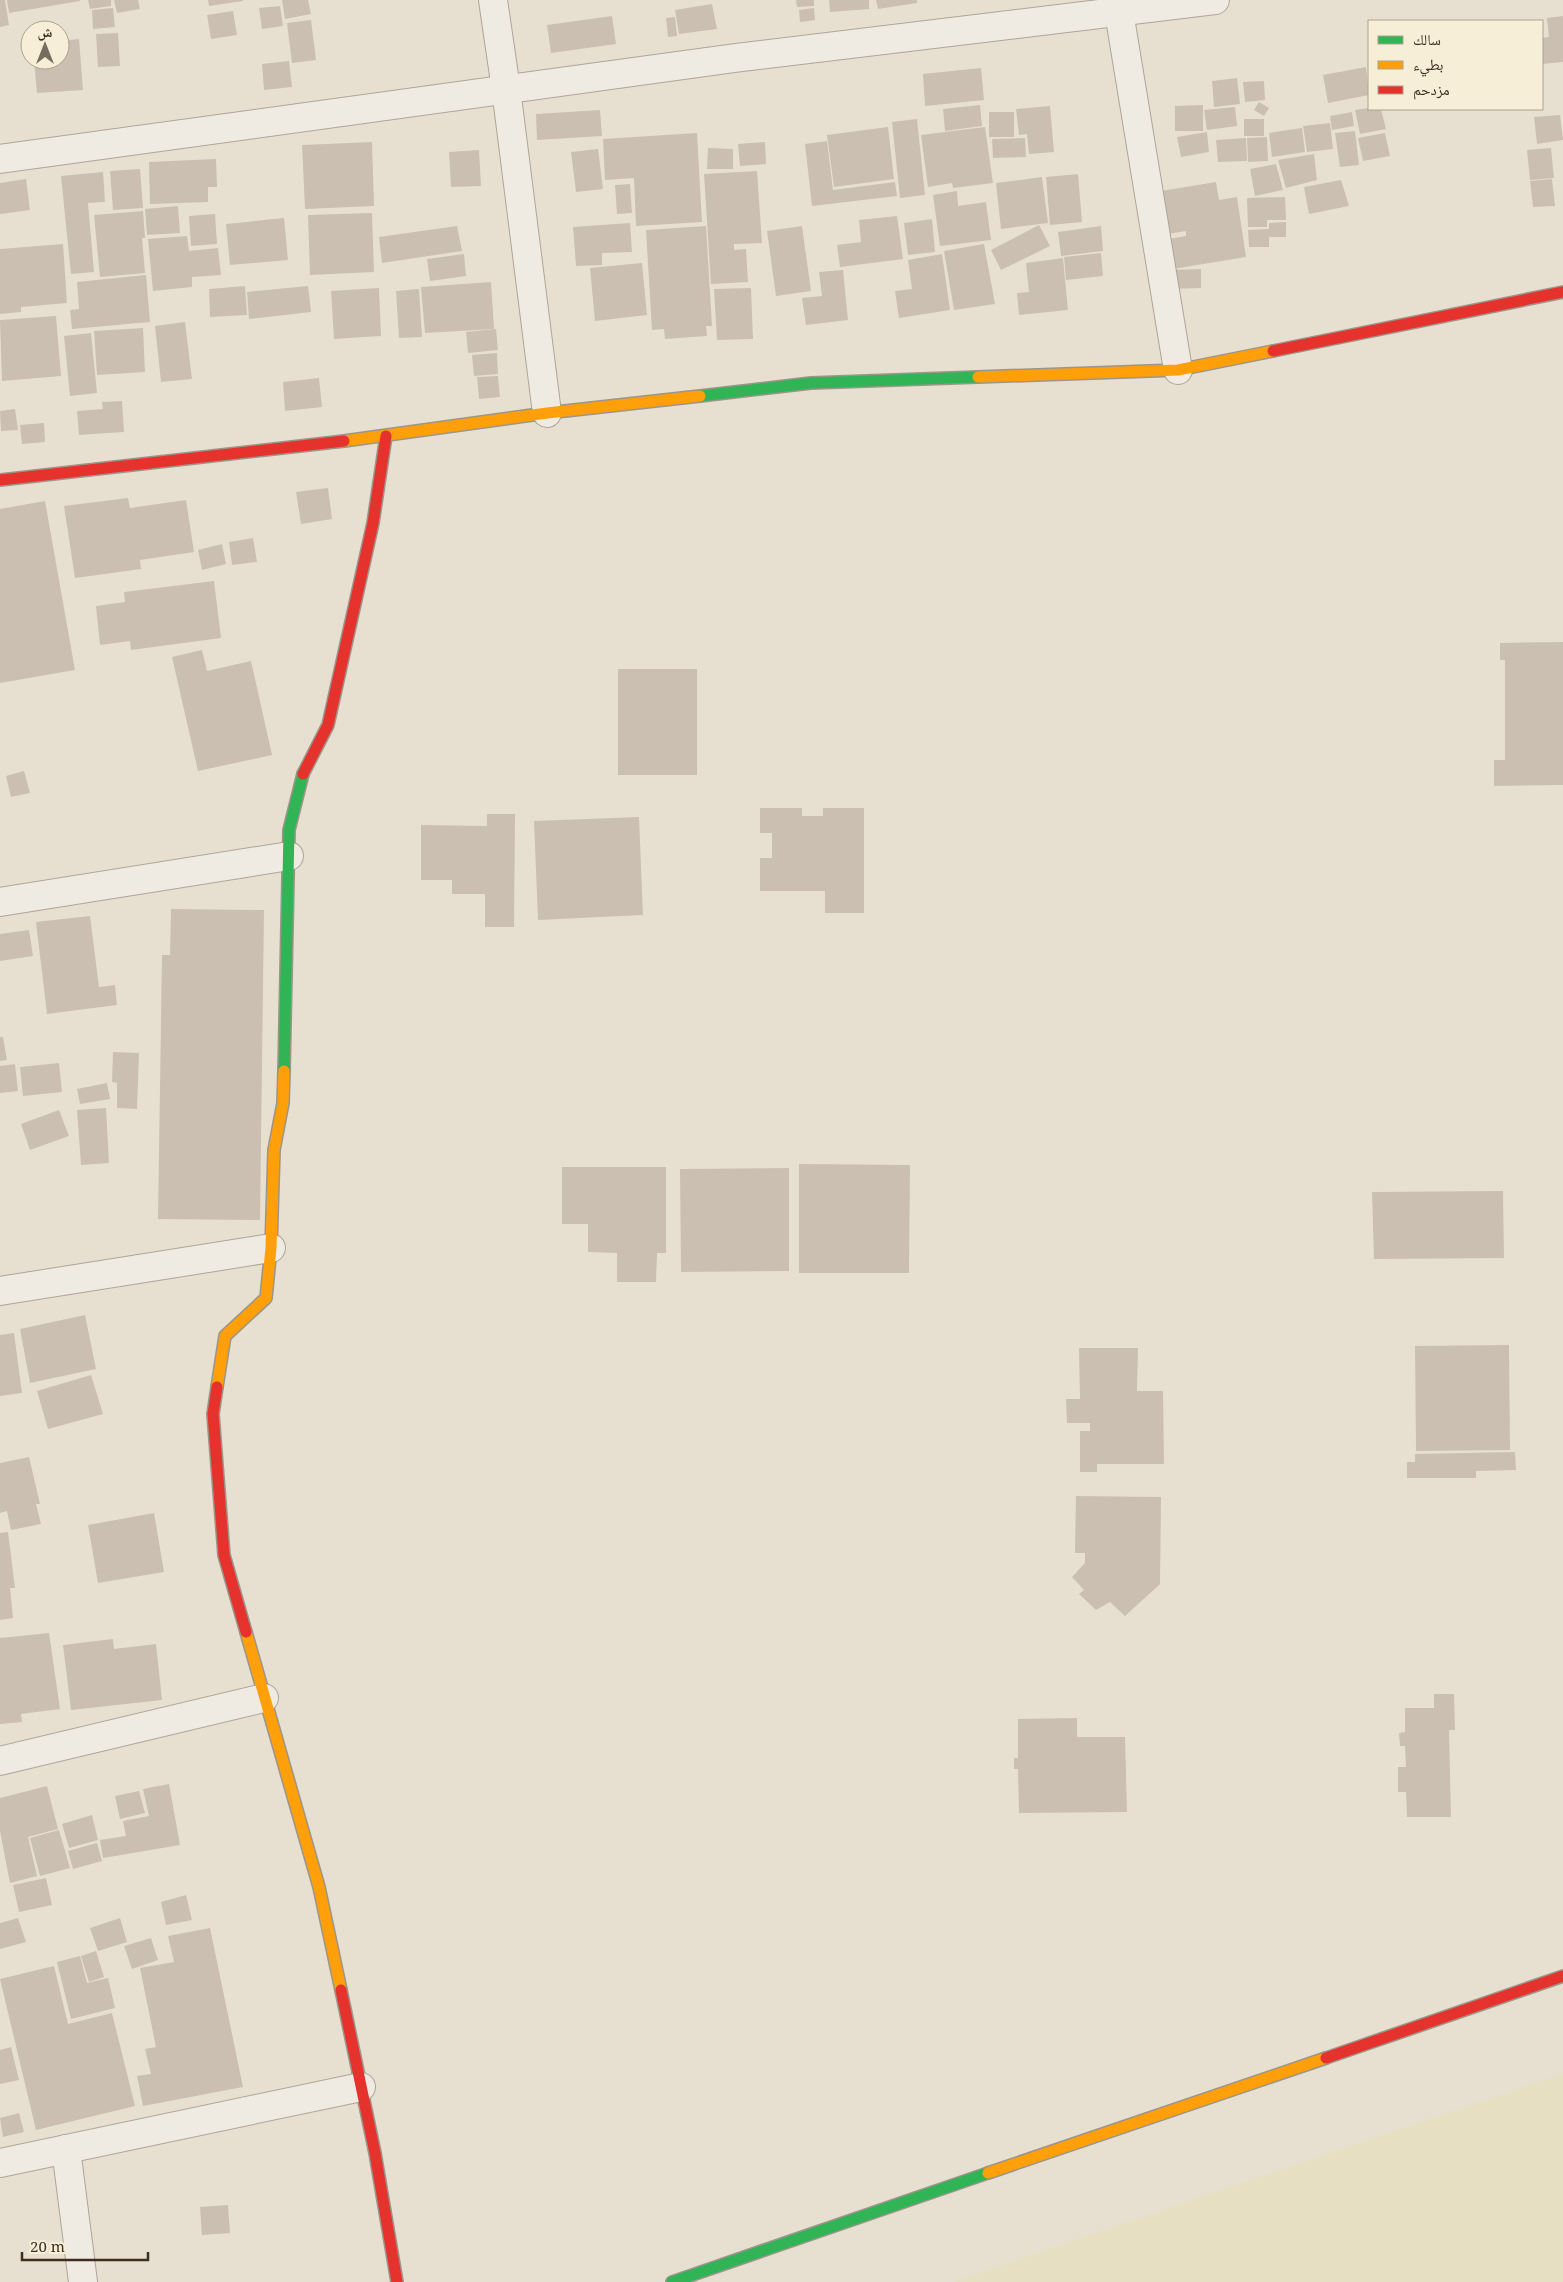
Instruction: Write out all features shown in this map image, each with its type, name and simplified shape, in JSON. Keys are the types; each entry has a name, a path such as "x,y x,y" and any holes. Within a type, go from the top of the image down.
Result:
{"street":[{"path":"493,0 547,413"},
{"path":"0,158 1118,6 1214,0"},
{"path":"1118,6 1178,370"},
{"path":"0,480 386,436 547,413 811,383 1178,370 1563,292"},
{"path":"386,436 373,523 328,725 300,781 290,830 283,1103 274,1150 271,1248 266,1298 225,1336 213,1414 224,1556 319,1887 375,2153 397,2282"},
{"path":"0,902 289,856"},
{"path":"0,1291 271,1248"},
{"path":"0,1760 264,1698"},
{"path":"672,2282 1563,1976"},
{"path":"0,2163 361,2087"},
{"path":"66,2149 83,2282"}],"shaded area":[{"path":"1563,2073 1563,2282 952,2282"}],"building":[{"path":"0,0 5,0 9,25 0,27"},
{"path":"7,0 80,0 80,1 9,13"},
{"path":"88,0 111,0 111,6 90,9"},
{"path":"114,0 138,0 140,9 117,13"},
{"path":"208,0 243,0 243,1 209,6"},
{"path":"282,0 308,0 311,14 285,19"},
{"path":"796,0 814,0 814,6 797,7"},
{"path":"829,0 869,0 869,9 830,12"},
{"path":"876,0 917,0 917,3 878,9"},
{"path":"712,4 717,29 679,34 675,10"},
{"path":"280,6 283,26 262,29 259,8"},
{"path":"113,8 115,27 93,29 92,10"},
{"path":"814,8 815,20 800,22 799,10"},
{"path":"233,11 237,35 211,39 207,15"},
{"path":"612,16 616,44 551,53 547,25"},
{"path":"1563,16 1563,62 1543,64 1543,38 1549,37 1547,18"},
{"path":"675,17 677,36 668,37 666,18"},
{"path":"311,20 316,60 292,63 287,23"},
{"path":"118,33 120,66 98,67 96,34"},
{"path":"79,39 83,90 37,93 35,70 70,70 70,40"},
{"path":"289,61 292,87 264,90 262,64"},
{"path":"1366,67 1368,95 1328,103 1323,75"},
{"path":"981,68 984,100 925,106 923,74"},
{"path":"1237,78 1240,104 1214,107 1212,81"},
{"path":"1264,81 1265,100 1245,102 1243,82"},
{"path":"1259,102 1269,108 1264,116 1254,110"},
{"path":"980,105 982,126 945,131 943,109"},
{"path":"1203,105 1203,131 1175,131 1175,106"},
{"path":"1050,106 1054,152 1029,154 1027,134 1019,135 1016,109"},
{"path":"1235,107 1237,126 1207,130 1204,110"},
{"path":"1368,108 1368,110 1381,110 1386,129 1360,134 1355,110"},
{"path":"600,110 602,136 537,140 536,114"},
{"path":"989,112 1014,112 1014,137 989,137"},
{"path":"1352,112 1354,126 1332,130 1330,116"},
{"path":"1560,115 1563,140 1537,144 1534,117"},
{"path":"917,119 925,195 900,198 892,122"},
{"path":"1244,119 1264,119 1264,136 1244,136"},
{"path":"1330,123 1333,149 1307,152 1303,126"},
{"path":"888,127 894,179 834,187 827,135"},
{"path":"985,127 993,183 953,188 952,183 928,187 921,135"},
{"path":"1302,128 1305,152 1272,157 1269,133"},
{"path":"1355,131 1359,165 1340,167 1335,133"},
{"path":"1207,132 1209,152 1181,157 1177,137"},
{"path":"697,133 702,222 636,226 634,178 605,180 603,139"},
{"path":"1385,133 1390,156 1363,161 1358,138"},
{"path":"1267,137 1268,161 1248,162 1247,138"},
{"path":"1025,138 1026,157 993,158 992,139"},
{"path":"1246,138 1247,161 1218,162 1216,140"},
{"path":"827,141 833,190 895,182 897,196 812,206 805,144"},
{"path":"372,142 374,206 305,209 302,145"},
{"path":"765,142 766,164 740,166 738,144"},
{"path":"708,148 733,149 733,169 707,169"},
{"path":"1551,148 1554,178 1530,180 1527,150"},
{"path":"598,149 603,189 576,192 571,152"},
{"path":"479,150 481,186 451,187 449,152"},
{"path":"1314,154 1317,180 1286,188 1278,160"},
{"path":"216,159 217,187 208,187 208,202 150,204 149,162"},
{"path":"1276,164 1283,190 1255,196 1250,169"},
{"path":"140,169 143,208 113,210 110,171"},
{"path":"757,171 762,243 734,244 734,250 746,249 748,282 711,284 704,174"},
{"path":"103,172 105,202 88,203 94,272 71,274 61,176"},
{"path":"1078,174 1082,222 1050,225 1046,177"},
{"path":"1042,177 1048,223 1001,229 996,183"},
{"path":"26,179 30,210 0,214 0,183"},
{"path":"1552,179 1555,206 1533,207 1530,181"},
{"path":"1341,180 1349,206 1309,214 1304,187"},
{"path":"1216,182 1219,200 1237,197 1246,257 1173,269 1169,239 1186,236 1186,231 1162,235 1155,192"},
{"path":"630,184 632,213 617,214 615,185"},
{"path":"957,191 958,206 986,202 991,240 940,246 933,195"},
{"path":"1285,197 1286,220 1267,220 1267,227 1248,227 1247,198"},
{"path":"178,206 180,233 147,235 145,209"},
{"path":"143,211 145,238 142,238 145,273 100,277 94,215"},
{"path":"372,213 374,272 310,275 308,215"},
{"path":"215,214 217,244 191,246 189,216"},
{"path":"897,216 903,259 840,267 837,245 861,242 859,220"},
{"path":"284,218 288,260 230,265 226,224"},
{"path":"932,219 935,252 908,255 904,223"},
{"path":"1286,222 1286,237 1269,237 1269,247 1249,247 1248,230 1269,229 1269,223"},
{"path":"630,223 632,252 602,253 602,265 576,266 573,227"},
{"path":"1039,225 1050,246 1001,270 991,250"},
{"path":"457,226 462,251 382,263 379,237"},
{"path":"706,226 712,326 706,326 707,336 665,339 664,329 652,330 646,230"},
{"path":"802,226 811,291 776,296 767,231"},
{"path":"1101,226 1103,251 1061,256 1058,232"},
{"path":"187,236 189,251 218,248 221,275 192,277 192,287 153,291 148,239"},
{"path":"63,244 67,303 21,307 21,312 0,314 0,249"},
{"path":"984,244 995,304 954,310 944,251"},
{"path":"1101,253 1103,276 1066,280 1064,257"},
{"path":"464,254 466,276 430,281 427,259"},
{"path":"942,254 950,310 899,318 895,291 912,289 908,260"},
{"path":"1063,258 1068,310 1019,315 1017,293 1029,292 1026,263"},
{"path":"642,263 647,315 595,321 590,268"},
{"path":"1201,269 1201,288 1173,289 1172,270"},
{"path":"843,270 848,320 806,325 802,298 822,296 819,272"},
{"path":"146,275 150,322 72,329 70,310 79,309 77,282"},
{"path":"491,282 494,329 425,333 421,287"},
{"path":"245,286 247,315 210,317 209,289"},
{"path":"308,286 311,312 249,319 247,292"},
{"path":"379,288 381,336 334,339 331,291"},
{"path":"751,288 753,339 717,340 714,289"},
{"path":"419,289 422,337 399,338 396,291"},
{"path":"56,316 61,376 2,381 0,320"},
{"path":"185,322 192,379 161,382 155,326"},
{"path":"143,328 145,372 97,375 94,331"},
{"path":"496,329 498,350 468,353 466,332"},
{"path":"91,333 97,393 70,396 64,336"},
{"path":"497,353 498,374 474,376 472,355"},
{"path":"498,376 500,397 479,399 477,377"},
{"path":"319,378 322,407 285,411 283,382"},
{"path":"122,401 124,432 79,435 77,411 103,409 102,402"},
{"path":"15,409 18,430 1,431 0,411"},
{"path":"44,423 45,442 22,444 20,425"},
{"path":"328,488 332,519 301,524 296,492"},
{"path":"128,498 130,508 186,500 194,552 140,560 141,569 75,578 64,506"},
{"path":"45,501 75,670 0,683 0,509"},
{"path":"253,538 257,562 232,565 229,542"},
{"path":"222,544 226,564 202,570 198,550"},
{"path":"214,581 221,638 131,650 130,641 100,645 96,606 125,602 124,592"},
{"path":"1563,642 1563,785 1494,786 1494,760 1505,760 1505,660 1500,660 1500,643"},
{"path":"202,650 207,671 251,661 272,755 198,771 172,657"},
{"path":"618,669 697,669 697,775 618,775"},
{"path":"24,771 30,793 11,797 6,776"},
{"path":"760,808 802,808 802,816 823,816 823,808 864,808 864,913 825,913 825,891 760,891 760,858 772,858 772,833 760,833"},
{"path":"487,814 515,814 514,927 485,927 485,894 452,894 452,880 421,880 421,825 487,826"},
{"path":"639,817 643,915 538,920 534,821"},
{"path":"171,909 264,910 260,1220 158,1219 162,955 170,955"},
{"path":"90,916 99,987 115,985 117,1005 47,1014 36,922"},
{"path":"29,930 33,956 0,961 0,934"},
{"path":"0,1037 3,1037 7,1060 0,1061"},
{"path":"113,1052 139,1053 137,1109 117,1108 117,1083 112,1082"},
{"path":"59,1063 62,1092 23,1096 20,1067"},
{"path":"15,1064 18,1091 0,1093 0,1066"},
{"path":"107,1083 110,1099 80,1104 77,1089"},
{"path":"106,1108 109,1163 81,1165 77,1110"},
{"path":"59,1110 69,1136 30,1150 21,1124"},
{"path":"799,1164 910,1165 909,1273 799,1273"},
{"path":"562,1167 666,1167 666,1253 657,1253 656,1282 617,1282 617,1253 588,1252 588,1224 562,1224"},
{"path":"789,1168 789,1271 681,1272 680,1169"},
{"path":"1503,1191 1504,1258 1374,1259 1372,1192"},
{"path":"85,1315 96,1369 30,1383 20,1329"},
{"path":"14,1333 22,1393 0,1396 0,1335"},
{"path":"1509,1345 1510,1450 1416,1451 1415,1346"},
{"path":"1079,1348 1138,1348 1137,1391 1163,1391 1164,1464 1097,1464 1097,1472 1080,1472 1080,1431 1090,1431 1090,1423 1067,1423 1066,1399 1080,1399"},
{"path":"91,1375 103,1414 48,1429 37,1391"},
{"path":"1515,1452 1516,1470 1476,1471 1476,1478 1407,1478 1407,1462 1415,1462 1415,1454"},
{"path":"29,1457 40,1504 36,1504 41,1524 11,1530 7,1511 0,1513 0,1463"},
{"path":"1076,1496 1161,1497 1160,1584 1125,1616 1110,1602 1096,1610 1079,1594 1084,1590 1072,1577 1085,1563 1085,1553 1075,1553"},
{"path":"154,1513 164,1572 98,1583 88,1525"},
{"path":"8,1532 15,1588 10,1588 13,1618 0,1620 0,1533"},
{"path":"49,1633 60,1709 21,1714 22,1722 0,1724 0,1638"},
{"path":"113,1639 114,1649 156,1644 162,1700 71,1710 63,1645"},
{"path":"1434,1694 1454,1694 1455,1730 1449,1730 1451,1817 1407,1817 1406,1792 1398,1792 1398,1767 1406,1767 1405,1746 1400,1746 1399,1733 1405,1732 1405,1708 1434,1708"},
{"path":"1077,1718 1077,1737 1125,1737 1127,1812 1019,1813 1018,1769 1014,1769 1014,1758 1018,1758 1018,1719"},
{"path":"169,1784 180,1845 103,1858 100,1840 126,1836 123,1821 149,1816 143,1789"},
{"path":"47,1786 58,1829 28,1837 37,1876 10,1883 0,1831 0,1798"},
{"path":"139,1791 145,1813 120,1819 115,1796"},
{"path":"92,1815 98,1840 69,1848 62,1824"},
{"path":"59,1830 70,1868 40,1876 30,1838"},
{"path":"97,1843 102,1861 73,1869 68,1851"},
{"path":"46,1878 52,1905 19,1912 13,1885"},
{"path":"186,1895 192,1920 166,1925 161,1902"},
{"path":"18,1918 26,1942 0,1949 0,1923"},
{"path":"120,1918 127,1942 98,1951 90,1928"},
{"path":"210,1928 243,2087 143,2106 137,2076 151,2074 145,2049 156,2047 140,1968 174,1962 168,1936"},
{"path":"151,1938 158,1960 132,1969 124,1946"},
{"path":"96,1951 104,1977 89,1982 81,1956"},
{"path":"80,1956 87,1983 108,1978 115,2008 71,2019 57,1962"},
{"path":"54,1966 68,2024 112,2013 135,2106 36,2130 0,1979"},
{"path":"11,2047 19,2080 0,2084 0,2050"},
{"path":"19,2113 24,2132 3,2137 0,2118"},
{"path":"228,2205 230,2233 202,2235 200,2207"}],"traffic: fast":[{"path":"700,396 811,383 978,377"},
{"path":"284,1071 289,830 303,774"},
{"path":"672,2282 988,2173"}],"traffic: slow":[{"path":"978,377 1178,370 1273,351"},
{"path":"344,441 547,413 700,396"},
{"path":"217,1387 225,1336 266,1298 271,1248 274,1150 283,1103 284,1071"},
{"path":"246,1632 319,1887 341,1990"},
{"path":"988,2173 1326,2058"}],"traffic: jam":[{"path":"1273,351 1563,292"},
{"path":"303,774 328,725 373,523 386,436"},
{"path":"0,480 344,441"},
{"path":"217,1387 213,1414 224,1555 246,1632"},
{"path":"1326,2058 1563,1976"},
{"path":"341,1990 375,2153 397,2282"}]}
